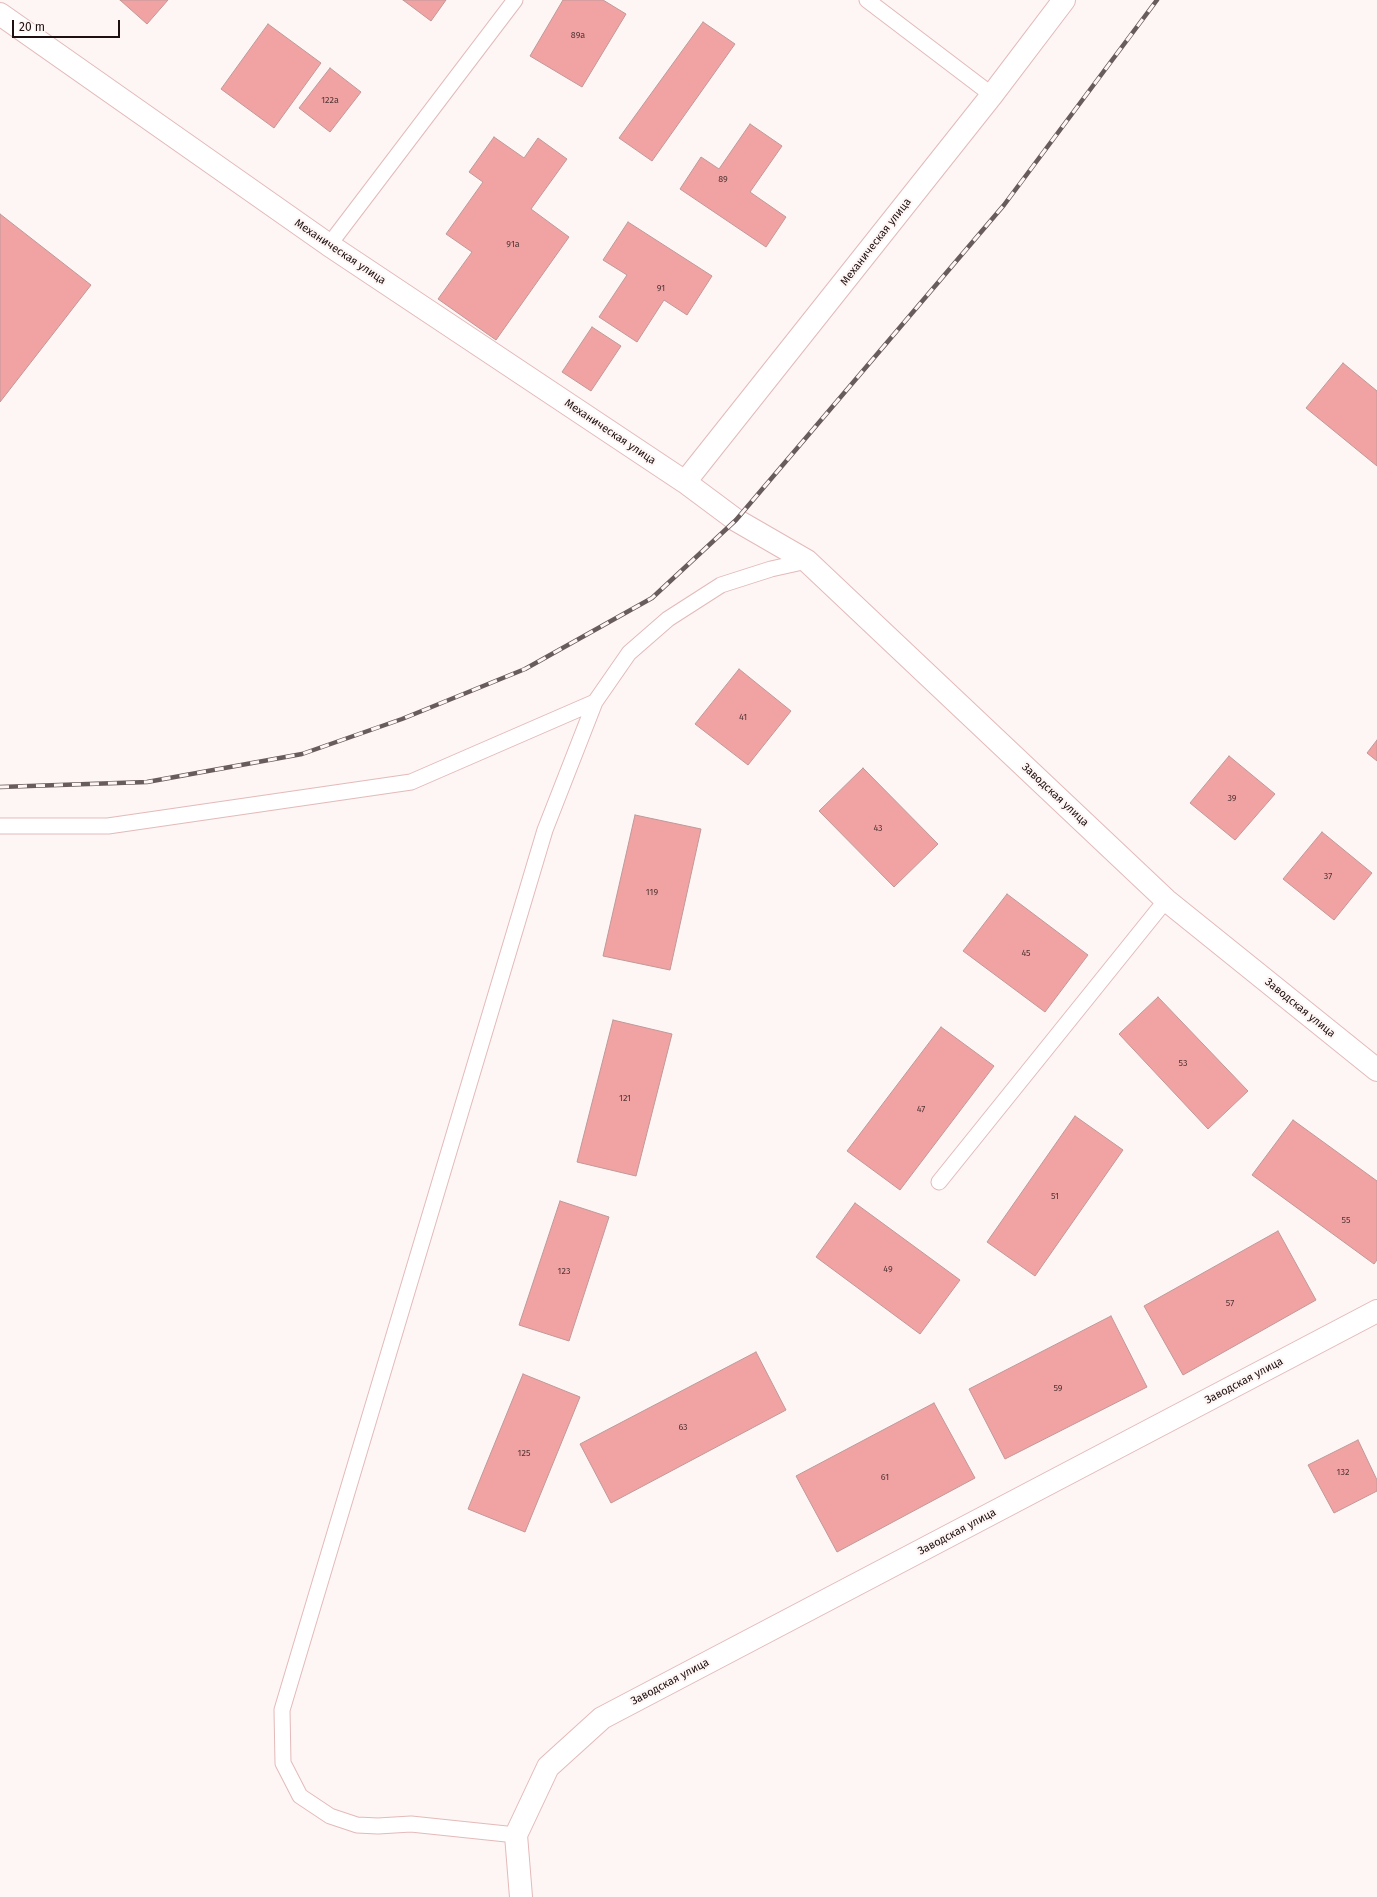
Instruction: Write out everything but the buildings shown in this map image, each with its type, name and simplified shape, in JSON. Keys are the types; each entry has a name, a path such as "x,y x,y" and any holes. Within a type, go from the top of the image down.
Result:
{"street":[{"name":"Механическая улица","path":"685,482 992,95 1064,0"},
{"name":"Механическая улица","path":"0,14 329,245 685,482 736,520"},
{"name":"Заводская улица","path":"736,520 807,561 1166,900 1377,1070"},
{"name":"Заводская улица","path":"516,1835 548,1767 602,1718 1377,1311"},
{"path":"516,1835 522,1897"}],"lane":[{"path":"329,245 515,0"},
{"path":"867,0 992,95"},
{"path":"516,1835 411,1824 378,1826 357,1825 330,1816 300,1796 283,1763 282,1710 545,830 595,702 628,653 668,618 721,585 771,569 807,561"},
{"path":"0,826 108,826 411,782 595,702"},
{"path":"939,1182 1166,900"}],"railway":[{"path":"0,787 147,782 302,754 402,719 525,669 652,598 736,520 1004,205 1157,0"}]}
